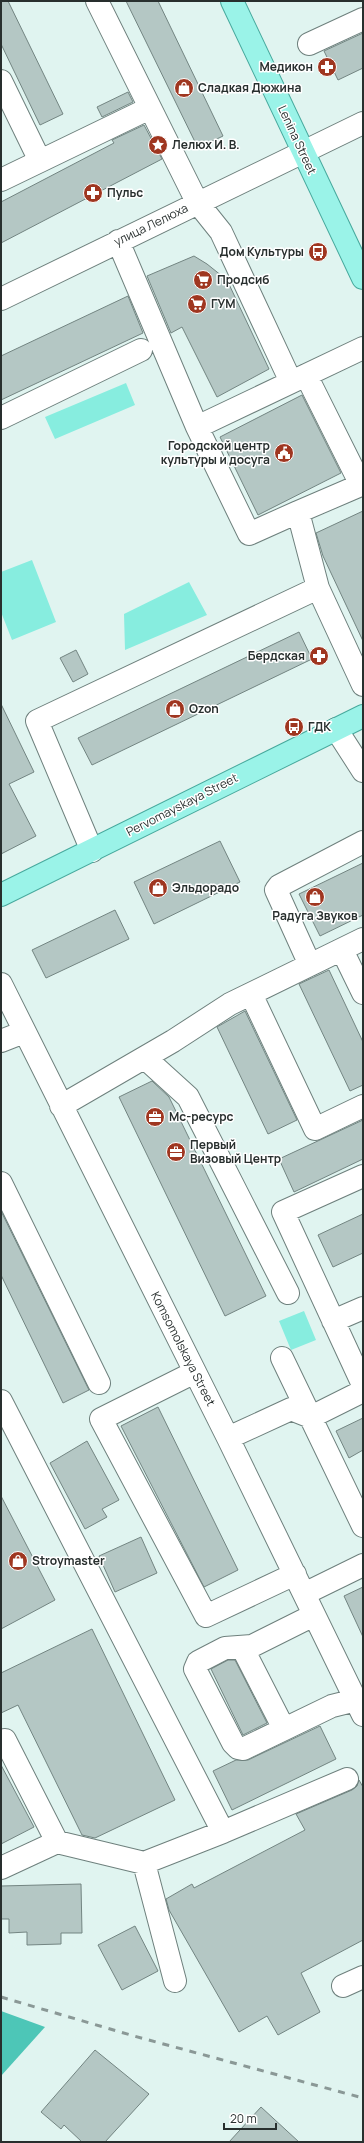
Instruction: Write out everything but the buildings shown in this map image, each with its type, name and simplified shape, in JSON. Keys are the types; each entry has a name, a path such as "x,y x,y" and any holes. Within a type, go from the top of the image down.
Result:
{"main road":[{"name":"Lenina Street","path":"232,1 302,152 363,278"},
{"name":"Pervomayskaya Street","path":"1,895 363,716"}],"street":[{"path":"97,1 197,202 221,232 299,379 362,485 249,534 197,427 118,241"},
{"path":"309,44 363,19"},
{"path":"1,81 40,161"},
{"path":"1,180 150,108"},
{"name":"улица Лелюха","path":"1,299 197,202 363,123"},
{"path":"197,427 363,348"},
{"path":"1,418 141,350"},
{"path":"298,512 318,588 361,677"},
{"path":"92,851 37,721 318,588"},
{"path":"336,729 363,771"},
{"path":"310,965 276,890 279,886 363,842"},
{"path":"61,1106 145,1058 230,1004 363,939"},
{"path":"342,950 363,993"},
{"name":"Komsomolskaya Street","path":"1,984 228,1438 361,1709"},
{"path":"250,994 315,1129 363,1106"},
{"path":"1,1041 24,1032"},
{"path":"145,1058 188,1097 288,1293"},
{"path":"363,1176 283,1212 363,1385"},
{"path":"1,1183 99,1383"},
{"path":"333,1321 363,1308"},
{"path":"282,1358 363,1526"},
{"path":"195,1372 101,1419 206,1616 295,1574"},
{"path":"228,1438 291,1409 311,1417 363,1391"},
{"path":"1,1401 223,1832"},
{"path":"304,1594 363,1565"},
{"path":"314,1615 252,1646 225,1648 198,1662 195,1669 233,1743 238,1748 243,1749 332,1706 361,1709"},
{"path":"242,1647 284,1729"},
{"path":"5,1740 57,1842"},
{"path":"1,1868 57,1842 144,1862 223,1832 347,1779"},
{"path":"144,1862 175,1981"},
{"path":"343,1986 363,1977"}],"green space":[{"path":"126,383 135,405 55,439 45,417"},
{"path":"32,560 56,622 12,640 1,612 1,572"},
{"path":"189,582 207,615 125,650 124,614"},
{"path":"304,1311 316,1340 291,1350 279,1321"},
{"path":"1,2011 45,2027 1,2076"}],"railway":[{"path":"1,1997 134,2036 363,2098"}],"place":[{"name":"Медикон","path":"327,67"},
{"name":"Сладкая Дюжина","path":"184,88"},
{"name":"Лелюх И. В.","path":"158,145"},
{"name":"Пульс","path":"93,193"},
{"name":"Дом Культуры","path":"318,252"},
{"name":"Продсиб","path":"203,280"},
{"name":"ГУМ","path":"197,304"},
{"name":"Городской центр культуры и досуга","path":"284,453"},
{"name":"Бердская","path":"319,656"},
{"name":"Ozon","path":"175,709"},
{"name":"ГДК","path":"294,727"},
{"name":"Эльдорадо","path":"158,888"},
{"name":"Радуга Звуков","path":"315,897"},
{"name":"Мс-ресурс","path":"155,1117"},
{"name":"Первый Визовый Центр","path":"176,1152"},
{"name":"Stroymaster","path":"18,1561"}]}
